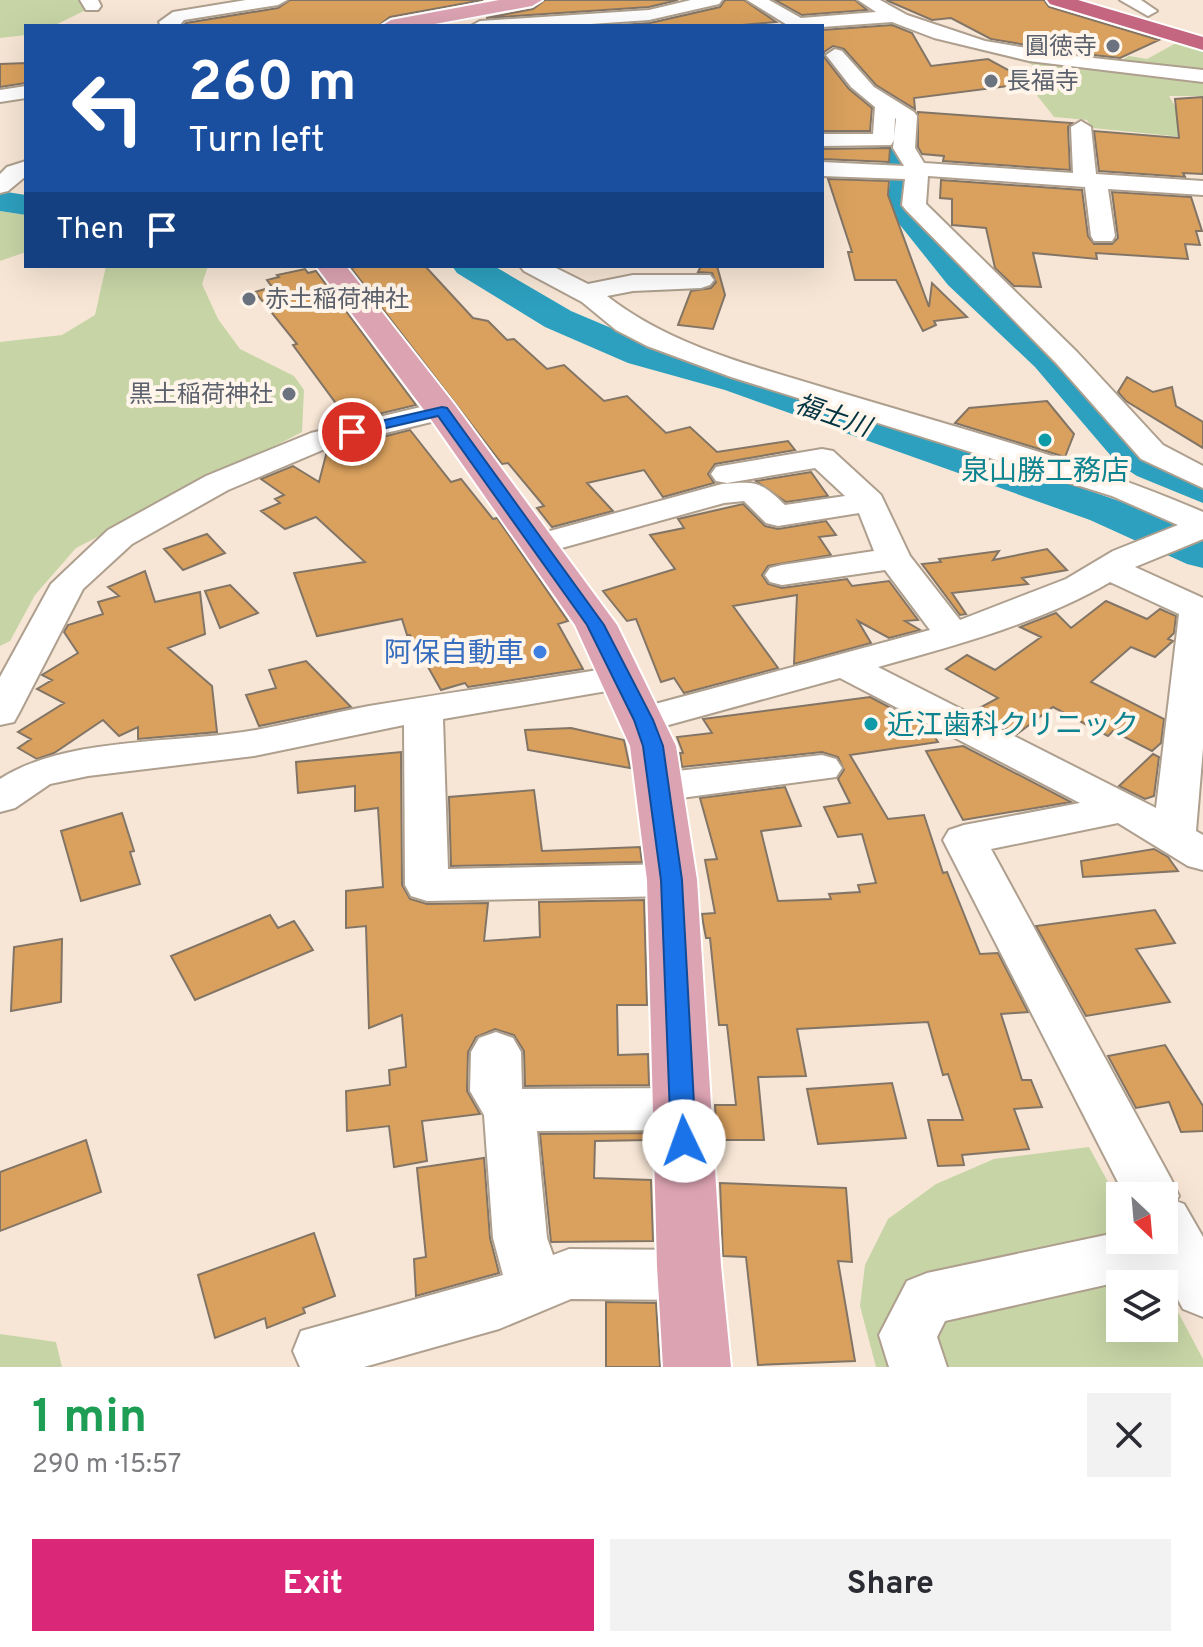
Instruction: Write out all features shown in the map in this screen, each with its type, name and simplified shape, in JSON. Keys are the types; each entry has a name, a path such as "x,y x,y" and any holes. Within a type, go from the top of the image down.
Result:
{"highway":[{"path":"1057,0 1203,44"}],"main road":[{"path":"404,24 532,0"},
{"path":"333,268 442,411 496,491 540,544 596,625 653,746 672,880 697,1367"}],"street":[{"path":"169,24 179,16 275,0"},
{"path":"509,24 656,14 713,0"},
{"path":"756,0 798,24"},
{"path":"867,0 891,17 930,32 1004,49 1203,76"},
{"path":"1129,0 1148,11"},
{"path":"811,24 891,17"},
{"path":"824,39 842,52 829,55 855,83 886,110 907,116 904,148 914,205 1067,358 1152,452 1203,478"},
{"path":"0,96 24,92"},
{"path":"858,117 886,110"},
{"path":"824,140 883,140 886,110"},
{"path":"1081,127 1103,236"},
{"path":"824,169 1203,188"},
{"path":"537,268 584,293 626,324 657,340 727,366 1123,489 1199,527"},
{"path":"584,293 633,283 701,280"},
{"path":"0,713 68,584 120,537 217,483 322,439 442,411"},
{"path":"727,474 822,458 870,502 894,558 953,635"},
{"path":"540,544 722,494 752,491 778,516 870,502"},
{"path":"3,790 38,773 88,763 254,743 423,710 633,699 846,666 953,635 1078,586 1116,563 1199,527"},
{"path":"782,575 894,558"},
{"path":"846,666 1124,808 1189,847 1197,609 1116,563"},
{"path":"423,710 427,885 672,880"},
{"path":"659,787 822,768"},
{"path":"1124,808 964,840 1145,1182"},
{"path":"496,1052 495,1091 509,1110 520,1238 535,1289"},
{"path":"509,1110 682,1109"},
{"path":"1178,1244 1203,1291"},
{"path":"918,1367 908,1335 927,1299 1106,1249"},
{"path":"322,1351 499,1303 569,1274 690,1275"}],"green space":[{"path":"0,0 85,0 86,10 57,24 24,24 24,35 0,38"},
{"path":"1178,42 1203,50 1203,75 1114,64 1129,56 1147,59"},
{"path":"1021,58 1203,79 1203,96 1169,96 1179,113 1203,139 1092,128 1087,120 1054,117 1028,84 1033,83 1014,71 1037,68"},
{"path":"0,211 24,215 24,253 0,261"},
{"path":"106,268 207,268 202,284 218,319 240,349 294,376 304,390 302,432 76,548 35,595 10,641 0,646 0,342 62,335 95,315"},
{"path":"1089,1147 1108,1182 1106,1254 1147,1254 1155,1270 1106,1270 1106,1342 1178,1342 1178,1312 1203,1359 1203,1367 876,1367 860,1306 865,1265 888,1219 936,1184 994,1159"},
{"path":"0,1334 56,1342 62,1367 0,1367"}],"building":[{"path":"290,0 483,0 390,17 381,24 185,24 278,8"},
{"path":"545,0 678,0 649,7 486,18 533,9"},
{"path":"725,0 744,0 776,22 635,24 650,23 720,7"},
{"path":"775,0 855,0 867,10 802,15"},
{"path":"886,0 1044,0 1049,7 1159,40 1120,58 1075,53 991,39 951,18 932,20"},
{"path":"892,25 912,33 931,66 988,59 1032,83 914,98 915,109 876,85 844,49 833,46 824,52 824,30"},
{"path":"824,57 849,89 872,108 870,131 824,131"},
{"path":"24,63 24,83 0,87 0,64"},
{"path":"1203,97 1203,174 1183,173 1185,177 1099,171 1094,131 1179,138 1175,99"},
{"path":"918,112 1072,123 1068,127 1070,170 943,161 944,156 922,154 918,147"},
{"path":"890,148 889,162 824,159 824,149"},
{"path":"828,179 889,181 888,195 929,307 932,283 967,317 934,321 936,325 923,331 896,280 855,280 848,252 852,252"},
{"path":"941,180 1082,190 1088,236 1094,244 1112,244 1118,238 1112,192 1191,197 1202,231 1196,231 1200,245 1185,244 1188,259 1096,253 1097,259 1033,253 1041,287 1014,286 995,268 986,228 952,225 952,199 940,198"},
{"path":"351,268 427,268 473,318 488,321 507,340 514,339 547,369 564,365 604,401 627,396 666,433 690,427 717,452 788,441 795,450 715,464 708,474 714,483 663,497 644,470 587,483 613,511 552,527 537,508 544,506 508,463 502,464"},
{"path":"700,268 718,268 725,295 713,329 678,325 691,291 711,288 716,282 712,273 698,272"},
{"path":"305,269 308,273 316,271 416,405 349,421 293,345 297,344 255,292 272,287 267,280 279,277 277,275"},
{"path":"1127,377 1153,392 1172,387 1176,406 1203,422 1203,448 1126,401 1118,392"},
{"path":"1047,401 1074,434 1065,457 955,423 969,408"},
{"path":"410,430 451,482 461,479 493,519 497,518 568,621 558,624 583,669 468,687 465,683 441,690 410,635 407,635 402,619 317,636 294,573 365,562 316,517 285,529 261,511 280,503 275,499 284,495 261,479 293,466 319,482 327,451"},
{"path":"811,472 828,496 786,502 756,481"},
{"path":"743,504 765,526 778,529 826,521 836,535 819,537 831,555 768,566 762,575 768,584 782,588 847,579 852,586 889,581 918,620 905,621 920,630 889,638 858,621 871,643 794,664 797,595 733,606 778,668 684,693 674,678 661,682 636,619 627,621 603,591 675,569 650,535 684,528 678,519"},
{"path":"207,534 225,553 183,570 164,549"},
{"path":"1047,549 1067,570 1022,578 1028,584 952,593 966,614 960,615 922,564 999,551 993,560"},
{"path":"145,571 155,602 200,592 205,634 168,648 212,686 217,732 138,739 138,727 119,736 103,720 54,753 37,759 18,748 31,739 18,732 64,703 37,689 52,680 42,675 78,653 64,632 68,625 103,614 98,602 119,596 108,587"},
{"path":"230,585 258,613 220,628 205,591"},
{"path":"1106,601 1147,619 1160,609 1176,616 1174,633 1168,639 1173,641 1155,657 1131,647 1091,682 1164,719 1161,743 1152,751 1113,731 1108,736 1053,707 1017,734 974,711 998,698 946,669 967,655 995,670 1041,637 1020,627 1056,613 1071,628"},
{"path":"306,661 351,707 259,726 246,695 276,688 269,670"},
{"path":"870,697 929,728 938,742 850,755 888,819 924,815 943,873 947,872 980,954 998,953 1028,1012 1001,1014 1022,1080 1031,1080 1042,1107 1014,1109 1029,1149 962,1155 964,1165 938,1166 928,1120 963,1120 948,1074 943,1075 928,1022 797,1029 806,1076 758,1077 764,1140 717,1140 715,1105 736,1105 727,1025 719,1025 710,938 706,938 702,914 715,913 705,860 717,859 700,798 785,787 801,826 761,831 778,901 831,899 829,894 860,892 858,885 876,883 862,834 838,837 824,807 850,803 838,779 844,770 838,757 822,752 682,767 680,753 683,753 677,737 712,733 703,719"},
{"path":"571,728 624,740 630,768 528,750 525,730"},
{"path":"963,746 1071,802 963,820 926,751"},
{"path":"401,752 402,885 410,899 427,904 488,903 484,941 540,937 539,902 644,900 647,1005 617,1005 618,1055 648,1054 649,1085 525,1086 524,1051 514,1035 495,1029 476,1037 468,1052 467,1091 480,1114 422,1121 427,1161 394,1167 389,1126 347,1131 346,1091 390,1085 389,1070 406,1067 402,1015 369,1028 366,926 346,928 346,891 383,887 378,808 355,811 355,786 298,793 296,762"},
{"path":"1153,754 1159,757 1154,796 1145,799 1119,786"},
{"path":"534,790 542,851 640,847 642,862 451,866 449,797"},
{"path":"122,813 140,884 81,901 61,831"},
{"path":"1154,849 1168,857 1178,871 1083,877 1081,861"},
{"path":"1155,910 1175,943 1136,949 1170,1002 1086,1016 1036,926"},
{"path":"270,915 278,928 294,921 313,950 195,1000 171,956"},
{"path":"62,939 61,1002 11,1011 14,947"},
{"path":"1165,1045 1203,1106 1203,1131 1181,1132 1169,1102 1136,1108 1108,1056"},
{"path":"892,1083 906,1138 818,1144 807,1089"},
{"path":"651,1133 650,1140 595,1141 594,1178 651,1180 653,1241 551,1242 540,1134"},
{"path":"86,1140 101,1192 0,1231 0,1172"},
{"path":"484,1158 490,1238 499,1273 416,1296 414,1259 426,1257 417,1168"},
{"path":"720,1183 846,1188 852,1262 838,1261 855,1361 758,1365 746,1257 723,1256"},
{"path":"314,1233 335,1296 303,1308 305,1313 267,1328 265,1318 215,1338 198,1275"},
{"path":"606,1302 656,1303 660,1367 606,1367"}],"waterway":[{"name":"福士川","path":"891,114 892,145 906,179 900,205 907,215 960,278 1049,359 1132,454 1152,467 1203,490"},
{"name":"福士川","path":"0,201 24,205"},
{"name":"福士川","path":"472,268 558,319 642,355 739,382 1106,511 1203,554"}],"place":[{"name":"圓徳寺","path":"1113,46"},
{"name":"長福寺","path":"991,81"},
{"name":"赤土稲荷神社","path":"249,299"},
{"name":"黒土稲荷神社","path":"289,394"},
{"name":"泉山勝工務店","path":"1045,440"},
{"name":"阿保自動車","path":"540,652"},
{"name":"近江歯科クリニック","path":"871,724"}],"route":[{"path":"352,432 442,411 496,491 540,544 596,625 643,720 653,746 672,880 684,1141"}]}
